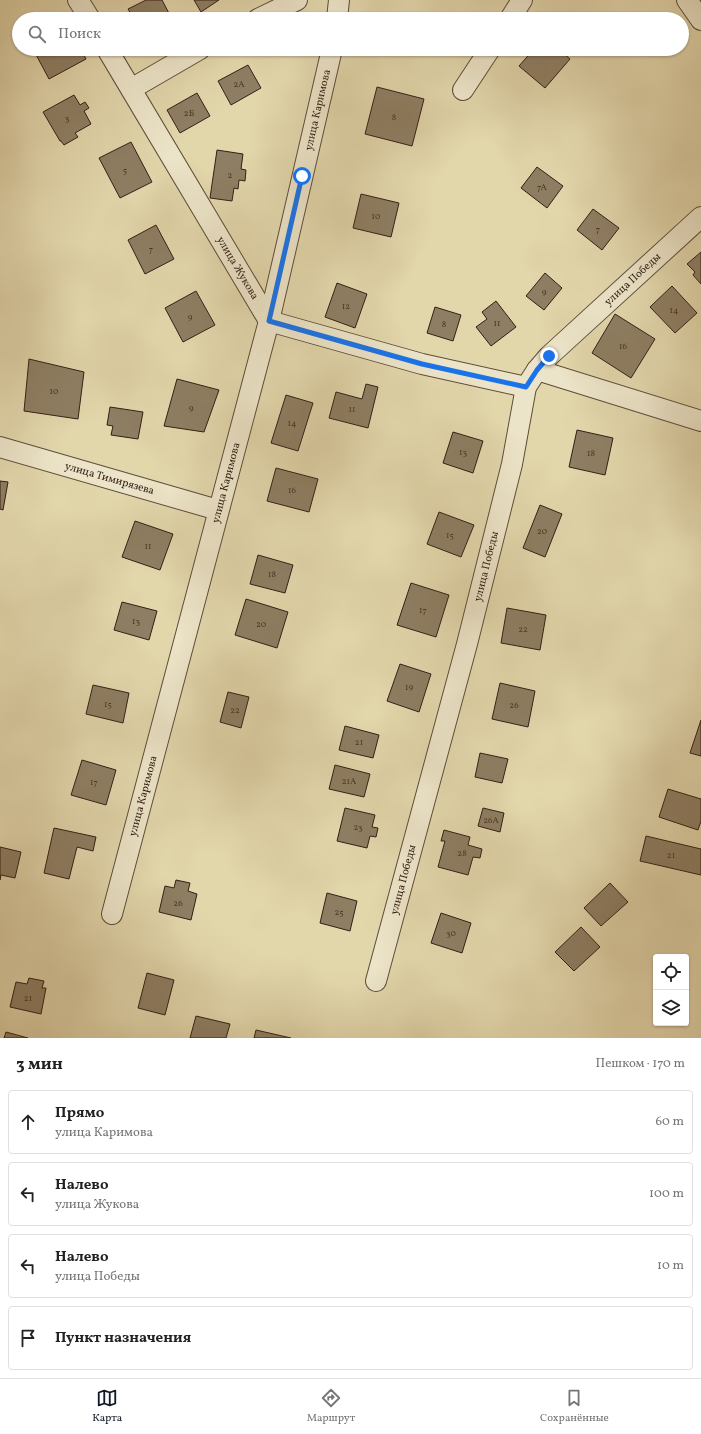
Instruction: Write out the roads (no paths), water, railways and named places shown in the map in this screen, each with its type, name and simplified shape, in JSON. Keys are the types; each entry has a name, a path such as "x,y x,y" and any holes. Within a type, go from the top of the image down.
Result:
{"street":[{"path":"78,0 86,12"},
{"path":"272,12 297,0"},
{"path":"338,12 339,0"},
{"path":"514,12 522,0"},
{"path":"687,0 701,20"},
{"name":"улица Жукова","path":"111,56 269,321"},
{"path":"131,89 188,56"},
{"name":"улица Каримова","path":"112,914 269,321 330,56"},
{"path":"463,90 485,56"},
{"name":"улица Победы","path":"376,981 465,651 512,464 526,387 537,370 549,356 701,217"},
{"path":"269,321 422,364 526,387"},
{"path":"537,370 701,420"},
{"name":"улица Тимирязева","path":"0,447 218,510"}]}
